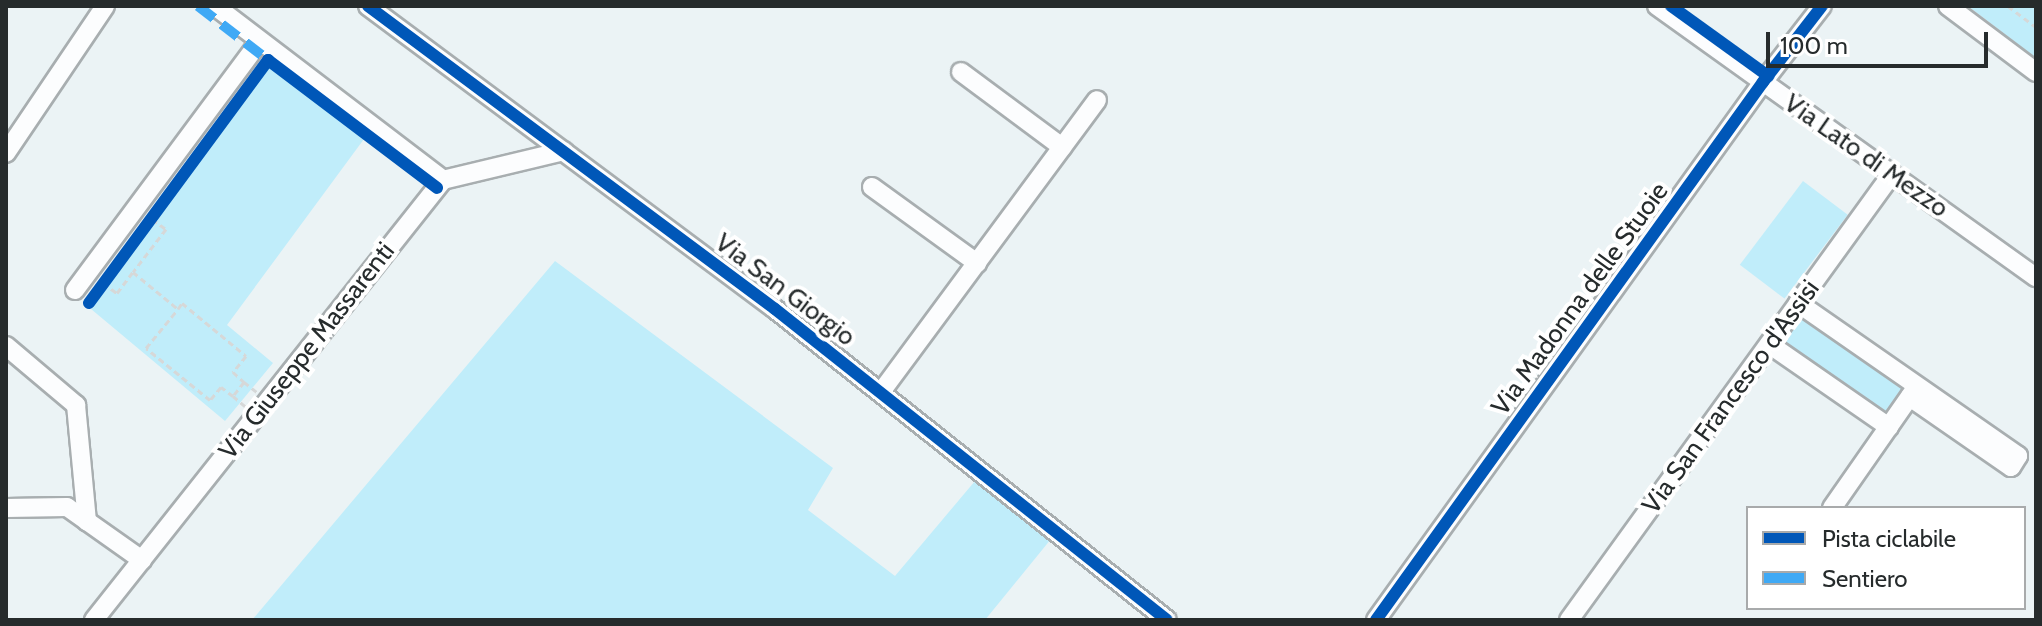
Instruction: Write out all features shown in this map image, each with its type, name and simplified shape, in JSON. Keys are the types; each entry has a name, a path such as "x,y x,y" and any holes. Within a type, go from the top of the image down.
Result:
{"street":[{"path":"6,153 105,6"},
{"path":"215,6 443,180 564,151"},
{"name":"Via San Giorgio","path":"368,6 881,392 1167,620"},
{"name":"Via Lato di Mezzo","path":"1657,6 2036,277"},
{"name":"Via Madonna delle Stuoie","path":"1376,620 1763,82 1822,6"},
{"path":"1948,6 2036,72"},
{"path":"75,290 260,41"},
{"path":"961,72 1062,147"},
{"path":"881,392 1097,100"},
{"name":"Via San Francesco d'Assisi","path":"1569,620 1892,174"},
{"name":"Via Giuseppe Massarenti","path":"94,620 443,180"},
{"path":"872,187 977,263"},
{"path":"1798,303 2011,467 2018,456"},
{"path":"1769,344 1889,427"},
{"path":"6,346 76,405 87,521"},
{"path":"1833,506 1913,392"},
{"path":"6,508 67,507 142,560"}],"path":[{"path":"2008,6 2036,27"},
{"path":"103,283 117,293 166,229 152,219"},
{"path":"133,272 178,309"},
{"path":"182,303 246,356 233,372 244,382 233,396 221,387 210,400 146,348 178,309 182,303"}],"shaded area":[{"path":"1968,6 2036,6 2036,58"},
{"path":"268,65 364,139 227,325 273,363 225,421 91,309"},
{"path":"1803,181 1848,215 1785,299 1740,265"},
{"path":"555,261 833,468 808,510 895,576 975,481 1051,539 985,620 252,620"},
{"path":"1798,303 1917,386 1888,427 1769,344"}],"marked path":[{"path":"198,6 268,60"}],"cycle path":[{"path":"368,6 775,309 1167,620"},
{"path":"1671,6 1768,76"},
{"path":"1376,620 1763,82 1822,6"},
{"path":"89,303 268,60 437,188"}]}
